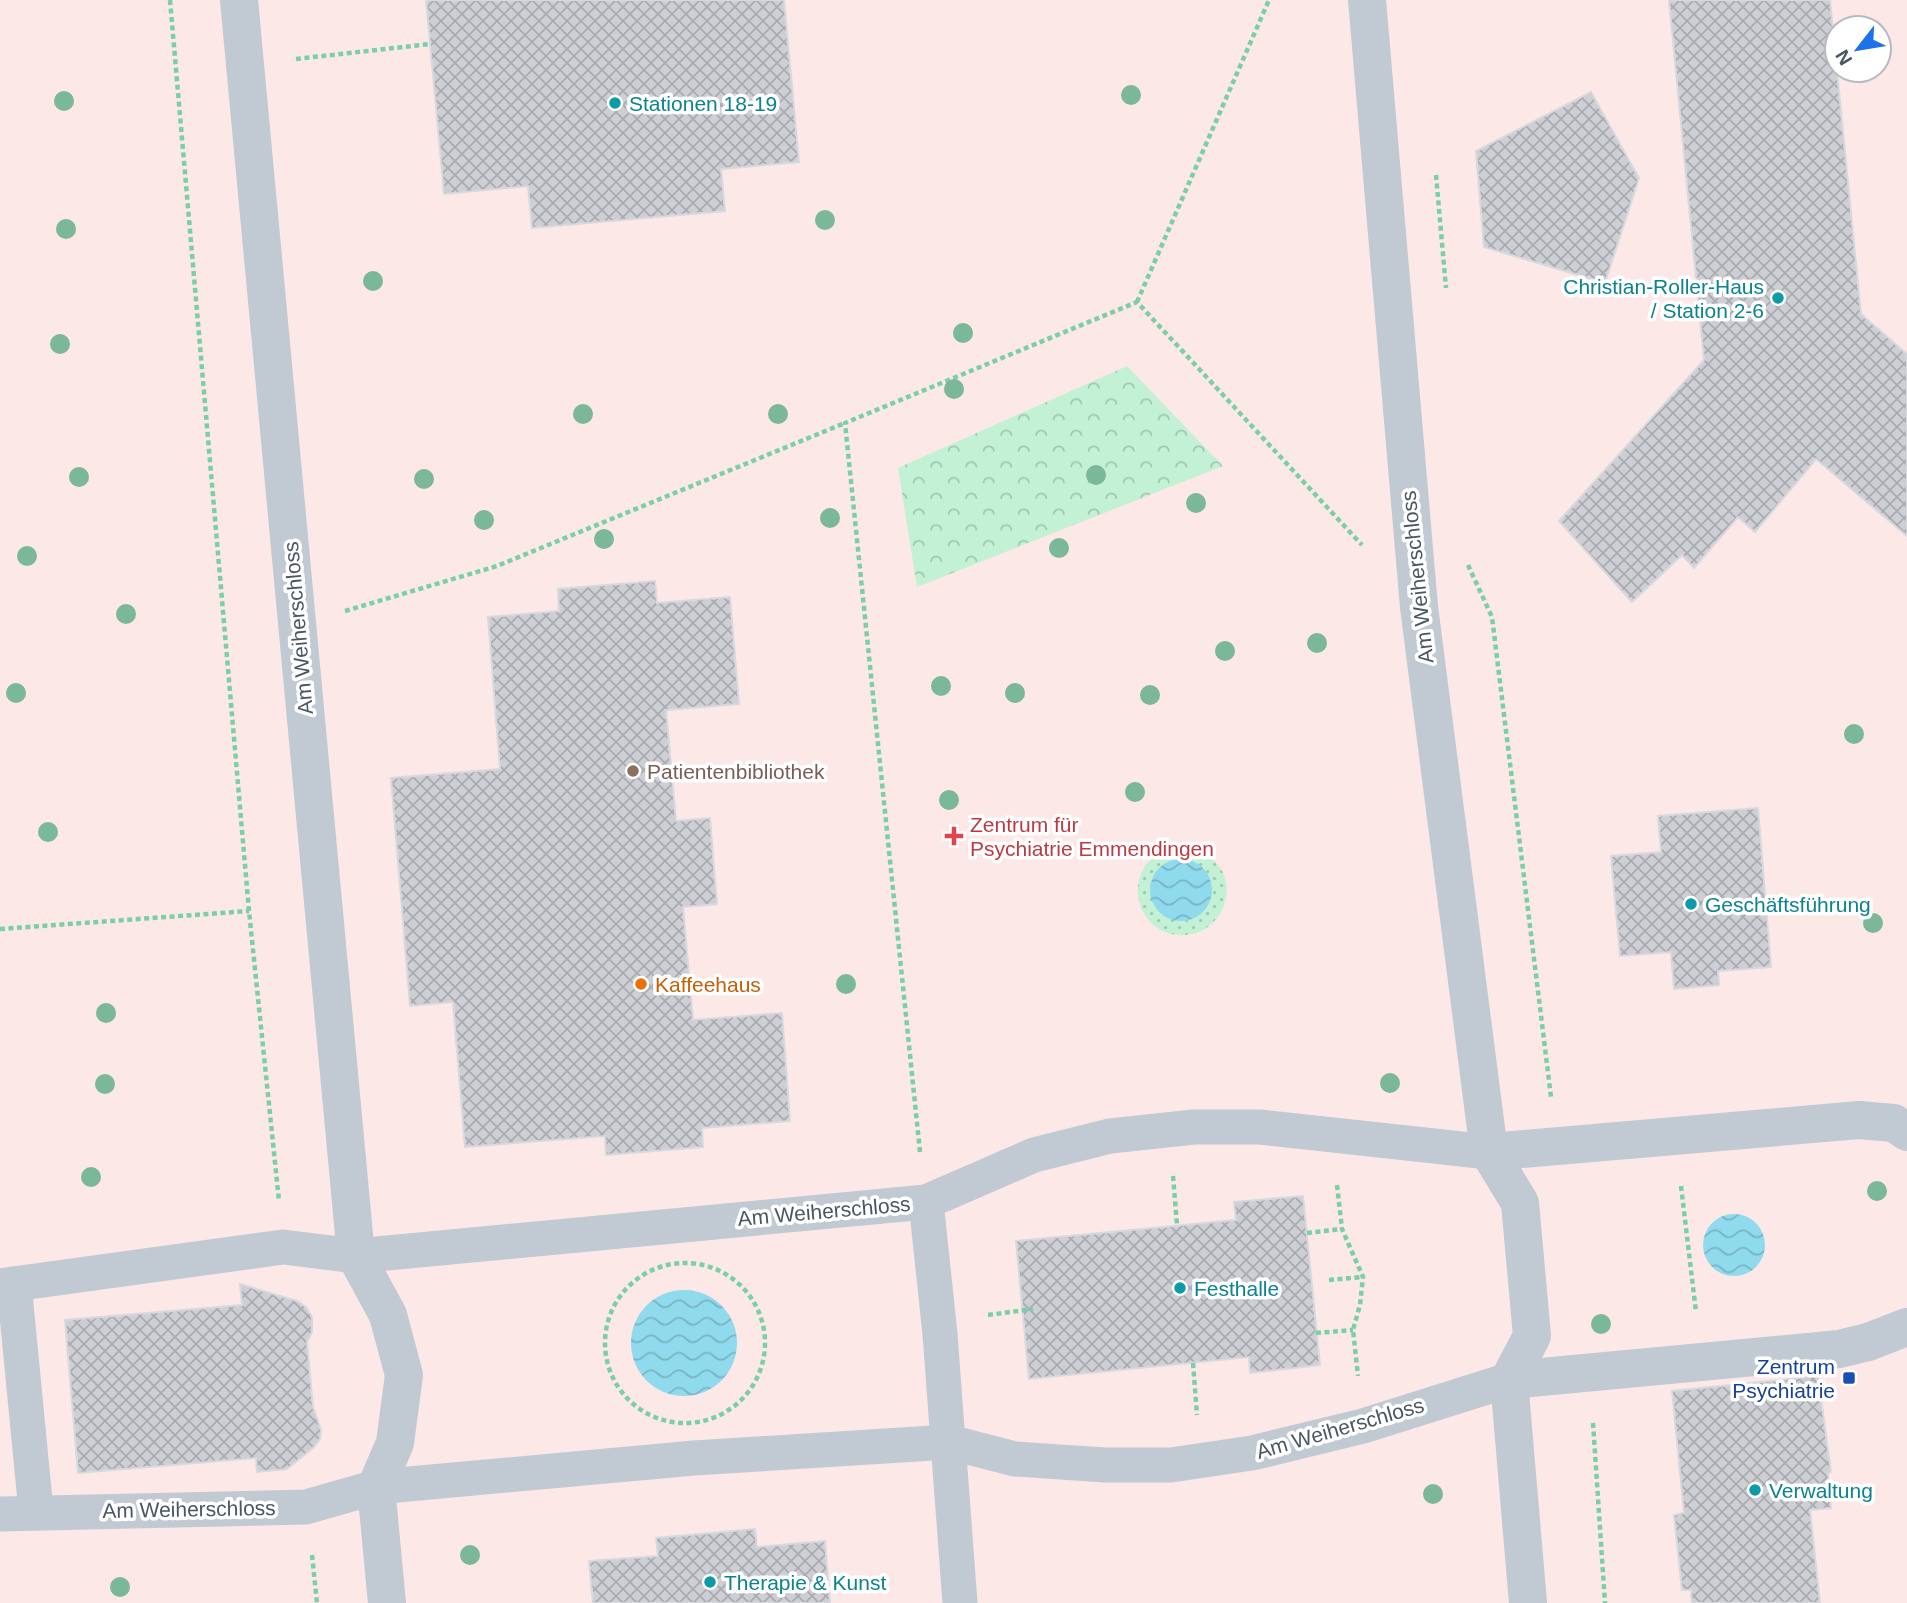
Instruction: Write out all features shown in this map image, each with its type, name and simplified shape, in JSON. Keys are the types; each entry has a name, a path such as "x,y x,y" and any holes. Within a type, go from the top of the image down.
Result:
{"street":[{"name":"Am Weiherschloss","path":"239,0 356,1256 388,1315 404,1375 395,1443 376,1488 387,1603"},
{"name":"Am Weiherschloss","path":"1367,0 1419,607 1489,1153 1520,1203 1532,1336 1509,1380"},
{"name":"Am Weiherschloss","path":"1489,1153 1859,1120 1894,1124 1907,1132"},
{"name":"Am Weiherschloss","path":"1509,1380 1839,1349 1868,1342 1907,1327"},
{"path":"1509,1380 1528,1603"}],"lane":[{"name":"Am Weiherschloss","path":"7,1285 283,1247 356,1256 926,1202 1034,1155 1110,1136 1208,1127 1260,1127 1489,1153"},
{"path":"926,1202 949,1443 960,1603"},
{"path":"7,1285 36,1511"},
{"name":"Am Weiherschloss","path":"0,1514 36,1511 306,1507 376,1488 694,1458 949,1443 1015,1459 1105,1465 1171,1465 1252,1453 1363,1426 1509,1380"}],"path":[{"path":"170,0 249,911 283,1247"},
{"path":"298,625 497,566 1137,302 1269,0"},
{"path":"246,65 430,44"},
{"path":"1436,172 1446,291"},
{"path":"1137,302 1362,546"},
{"path":"845,423 926,1202"},
{"path":"1466,551 1468,564 1492,617 1557,1145"},
{"path":"0,929 249,911"},
{"path":"1675,1135 1703,1362"},
{"path":"1332,1137 1342,1229 1363,1277 1360,1305 1353,1330 1363,1426"},
{"path":"1307,1233 1342,1229"},
{"path":"679,1263 706,1265 731,1277 751,1297 763,1323 765,1351 758,1378 742,1401 719,1417 692,1423 667,1422 644,1412 624,1396 611,1374 605,1350 607,1325 616,1301 632,1281 654,1268 679,1263"},
{"path":"1329,1280 1363,1277"},
{"path":"984,1315 1033,1309"},
{"path":"1316,1333 1353,1330"},
{"path":"1589,1373 1605,1603"}],"shaded area":[{"name":"Zentrum für Psychiatrie Emmendingen","path":"0,0 1907,0 1907,1603 0,1603"}],"green space":[{"path":"1127,366 1223,466 917,587 898,468"},
{"path":"1184,845 1205,853 1220,867 1227,886 1226,896 1221,912 1208,927 1196,933 1174,935 1157,928 1145,915 1139,899 1139,882 1146,865 1161,852"}],"water":[{"path":"1181,859 1193,861 1203,868 1210,878 1210,902 1203,912 1193,919 1181,921 1169,919 1159,912 1152,902 1150,890 1152,878 1159,868 1169,861"},
{"path":"1734,1214 1746,1216 1756,1223 1763,1233 1763,1257 1756,1267 1746,1274 1734,1276 1722,1274 1712,1267 1705,1257 1703,1245 1705,1233 1712,1223 1722,1216"},
{"path":"684,1290 704,1294 721,1306 733,1323 737,1343 733,1363 721,1380 704,1392 684,1396 664,1392 647,1380 635,1363 631,1343 635,1323 647,1306 664,1294"}],"building":[{"name":"Stationen 18-19","path":"426,0 784,0 799,162 721,169 725,211 532,228 528,186 444,194"},
{"name":"Christian-Roller-Haus / Station 2-6","path":"1669,0 1830,0 1831,14 1823,14 1823,84 1838,84 1861,314 1907,354 1907,536 1816,459 1755,532 1738,517 1694,568 1682,555 1632,602 1559,521 1704,360"},
{"path":"1591,92 1639,178 1605,283 1484,247 1476,151"},
{"path":"655,581 657,603 730,597 739,704 666,710 676,821 710,818 717,904 683,907 693,1020 782,1013 790,1121 702,1128 703,1147 606,1155 605,1136 465,1147 453,1002 410,1006 391,778 500,769 488,617 559,611 558,589"},
{"name":"Geschäftsführung","path":"1758,808 1771,967 1718,971 1719,985 1674,989 1671,952 1620,956 1611,856 1661,852 1658,816"},
{"name":"Festhalle","path":"1303,1196 1320,1365 1250,1373 1249,1357 1029,1379 1016,1241 1236,1220 1234,1202"},
{"path":"240,1284 297,1301 306,1307 312,1317 312,1332 307,1342 313,1407 321,1430 320,1439 314,1447 287,1469 257,1472 256,1458 78,1473 65,1320 242,1305"},
{"name":"Verwaltung","path":"1818,1376 1831,1472 1828,1473 1831,1508 1810,1510 1820,1603 1692,1603 1691,1590 1682,1590 1674,1515 1684,1513 1672,1391"},
{"name":"Therapie & Kunst","path":"755,1529 757,1547 825,1541 830,1603 593,1603 589,1561 658,1556 656,1538"}],"place":[{"name":"Stationen 18-19","path":"615,103"},
{"name":"Christian-Roller-Haus / Station 2-6","path":"1778,298"},
{"name":"Patientenbibliothek","path":"633,771"},
{"name":"Zentrum für Psychiatrie Emmendingen","path":"954,836"},
{"name":"Geschäftsführung","path":"1691,904"},
{"name":"Kaffeehaus","path":"641,984"},
{"name":"Festhalle","path":"1180,1288"},
{"name":"Zentrum Psychiatrie","path":"1849,1378"},
{"name":"Verwaltung","path":"1755,1490"},
{"name":"Therapie & Kunst","path":"710,1582"}]}
